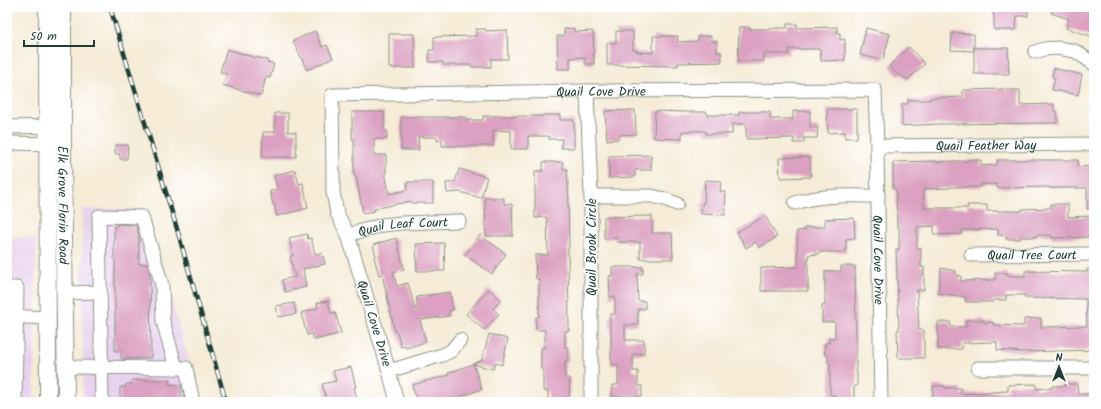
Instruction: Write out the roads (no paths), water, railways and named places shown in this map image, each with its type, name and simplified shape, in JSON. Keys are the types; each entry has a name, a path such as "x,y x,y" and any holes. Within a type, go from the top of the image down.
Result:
{"main road":[{"name":"Elk Grove Florin Road","path":"47,7 55,126"},
{"name":"Elk Grove Florin Road","path":"63,7 55,144 65,293 66,402"},
{"name":"Elk Grove Florin Road","path":"48,402 48,234 55,144"},
{"path":"48,234 53,246 56,261 58,285 65,293"},
{"path":"48,318 54,321 57,326 57,339 65,351"}],"street":[{"path":"1035,52 1044,49 1057,48 1075,51 1094,64"},
{"name":"Quail Cove Drive","path":"397,402 348,235 337,213 333,192 332,95 588,91 875,90 881,402"},
{"name":"Quail Brook Circle","path":"588,91 591,196 592,402"},
{"path":"7,127 55,126"},
{"path":"7,143 55,144"},
{"name":"Quail Feather Way","path":"877,146 1094,144"},
{"path":"591,196 651,196 665,199 677,204"},
{"path":"795,203 822,196 878,196"},
{"path":"102,402 99,216 142,217 162,286 162,320 176,368"},
{"name":"Quail Leaf Court","path":"348,235 382,225 459,221"},
{"name":"Quail Tree Court","path":"971,255 1094,254"},
{"path":"7,288 17,288 12,316 15,402"},
{"path":"65,293 100,292"},
{"path":"12,316 48,318"},
{"path":"389,371 442,355 451,351 460,340"},
{"path":"65,367 186,368 194,402"},
{"path":"978,368 1094,368"}],"railway":[{"path":"110,7 177,229 226,402"}]}
